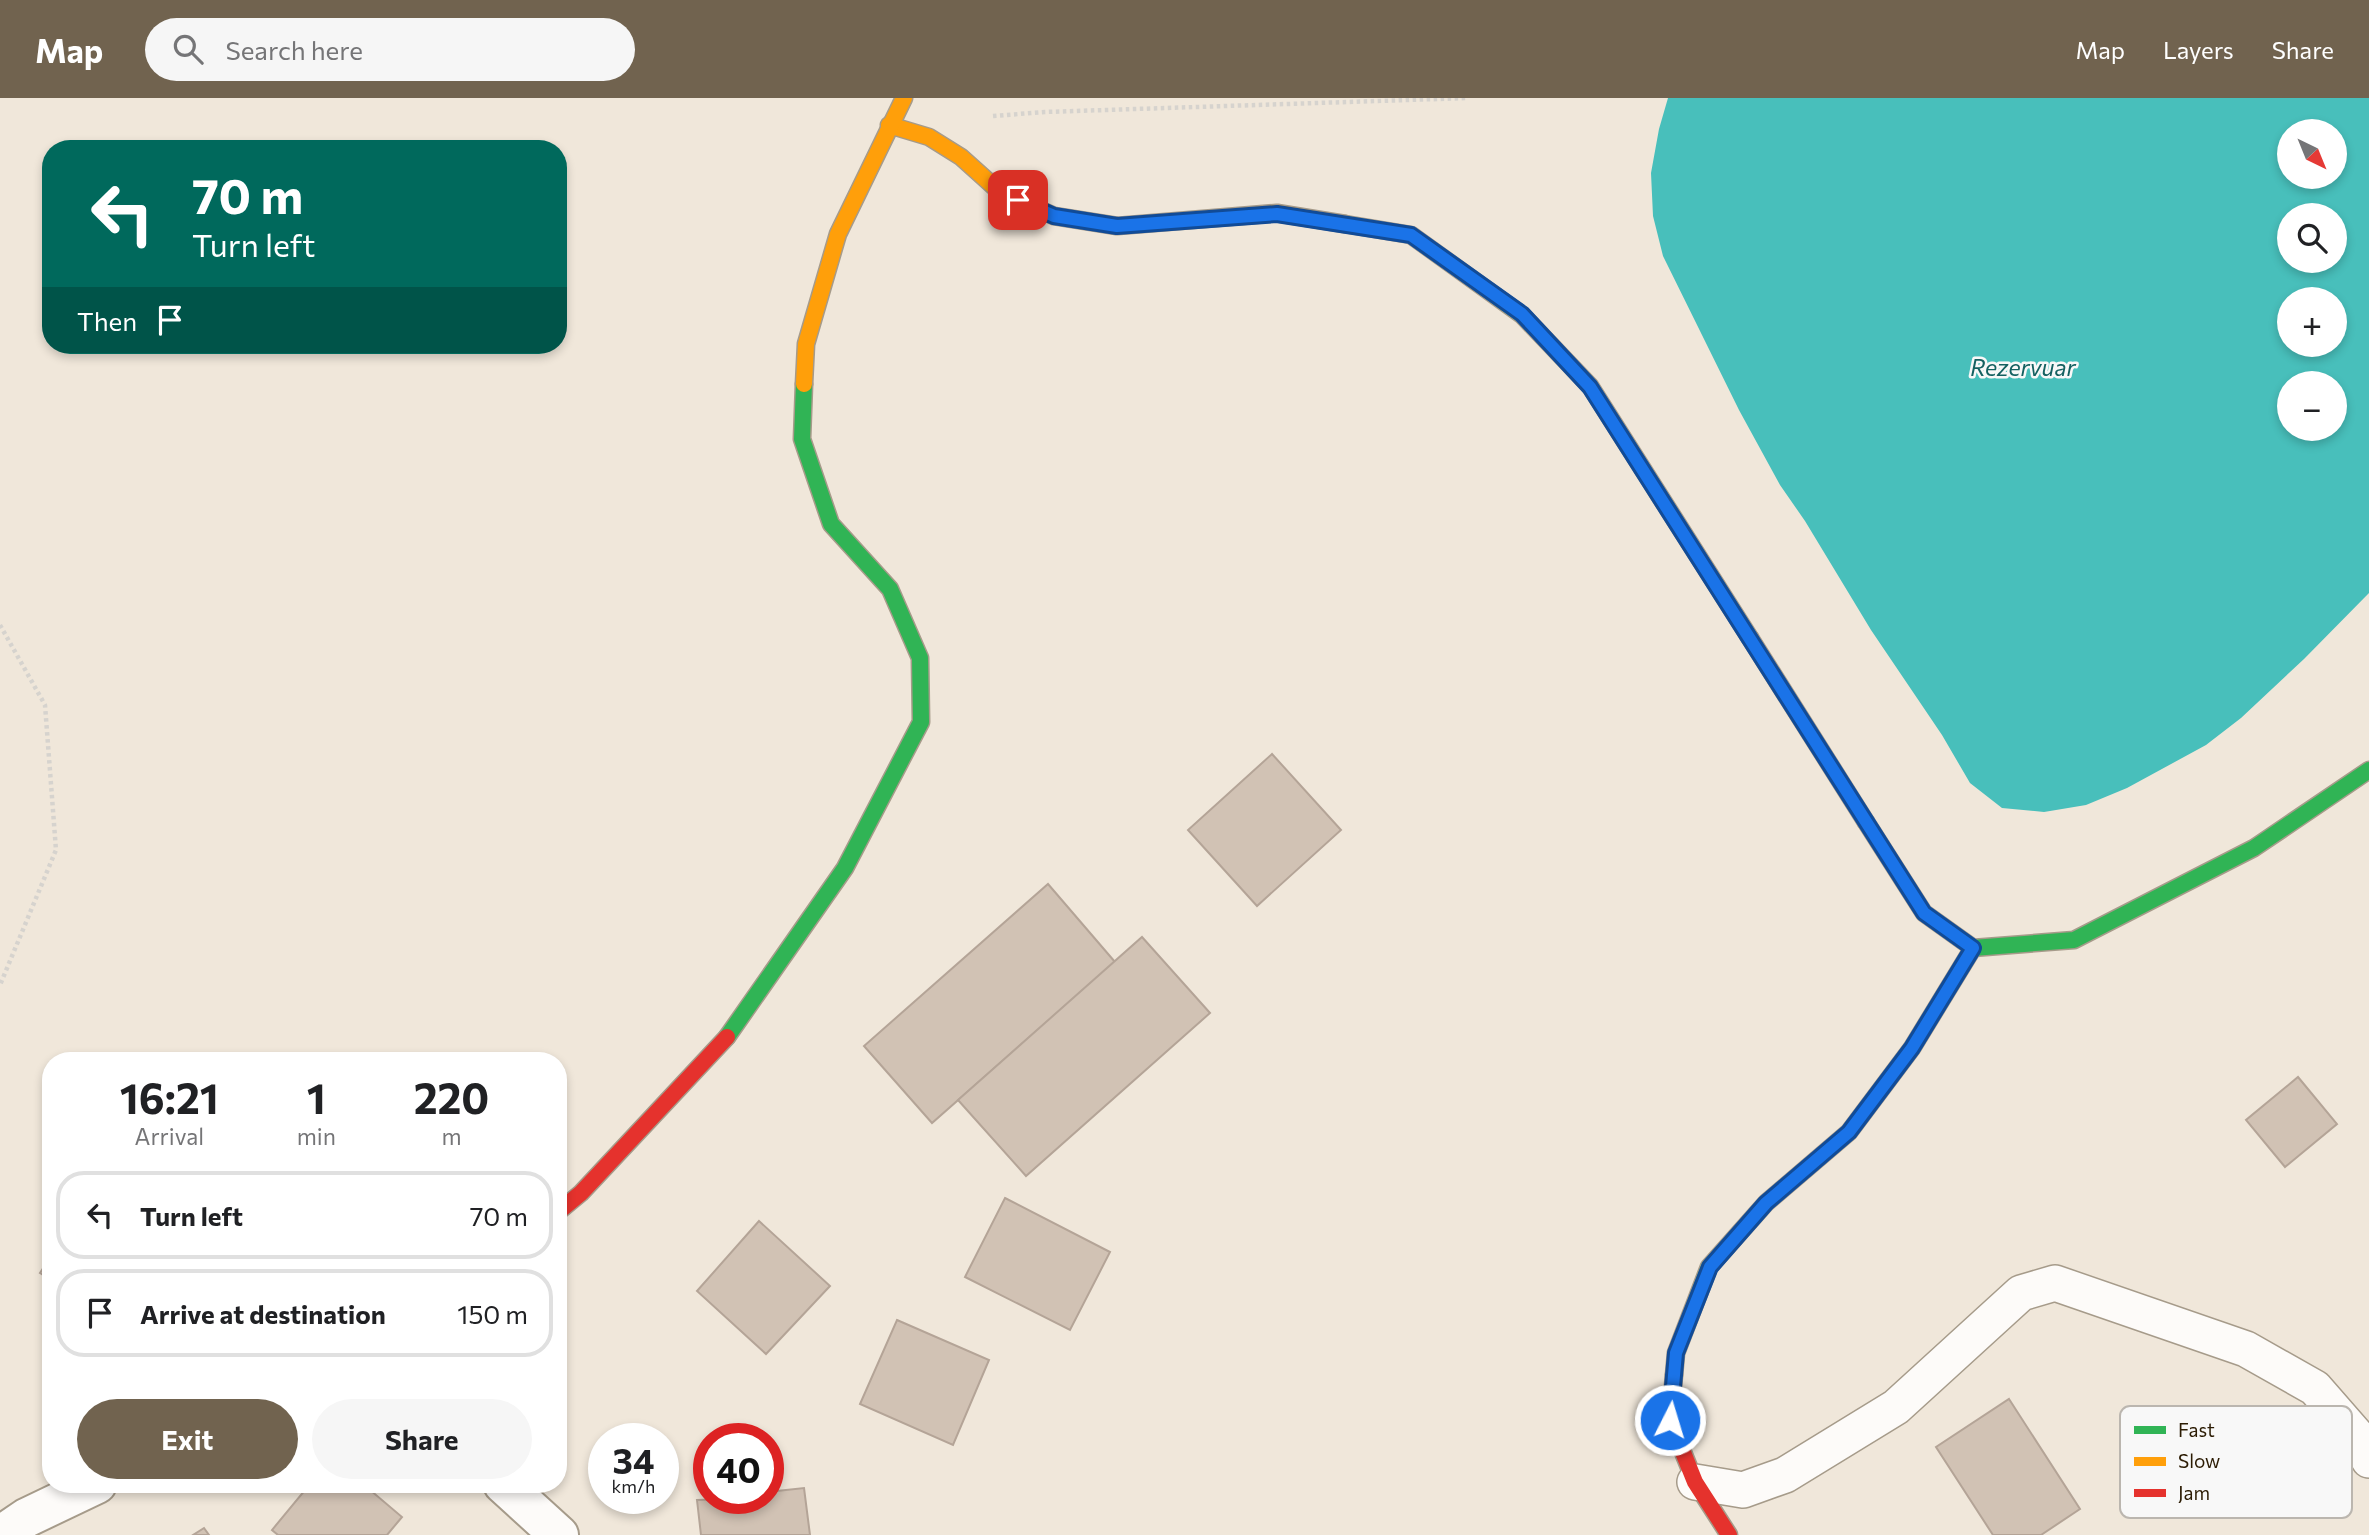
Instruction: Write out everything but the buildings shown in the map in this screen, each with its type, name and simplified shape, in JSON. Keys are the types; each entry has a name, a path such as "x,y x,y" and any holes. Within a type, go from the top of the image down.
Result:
{"street":[{"path":"567,1205 582,1193 728,1035 845,868 921,722 920,658 890,589 831,524 802,439 806,344 838,234 904,98"},
{"path":"889,125 929,138 961,158 1000,192 1054,216 1117,226 1277,214 1411,235 1522,314 1590,387 1924,913 1973,948 2074,940 2253,848 2369,770"},
{"path":"1729,1535 1695,1482 1670,1420 1676,1353 1710,1267 1766,1203 1849,1132 1912,1048 1973,948"},
{"path":"1,1535 26,1518 78,1493"},
{"path":"513,1493 559,1535"}],"lane":[{"path":"1695,1482 1742,1490 1785,1475 1896,1407 2021,1293 2055,1283 2246,1349 2315,1388 2331,1406"},
{"path":"2352,1430 2369,1460"}],"path":[{"path":"929,138 979,117 1045,112 1468,98"},
{"path":"0,625 45,705 56,850 0,985"}],"water":[{"name":"Rezervuar","path":"1668,98 2369,98 2369,593 2241,718 2206,745 2127,788 2086,805 2044,812 2002,808 1970,783 1942,735 1871,630 1780,485 1739,410 1663,256 1653,216 1651,173"}],"traffic: fast":[{"path":"1345,224 1411,235 1522,315 1590,386 1750,638"},
{"path":"727,1037 845,868 921,722 920,658 890,589 831,524 802,439 804,384"},
{"path":"1866,822 1924,913 1973,948 2074,940 2254,848 2369,770"},
{"path":"1674,1375 1676,1353 1709,1267 1766,1203 1849,1132 1912,1048 1973,948"}],"traffic: slow":[{"path":"804,384 806,344 838,234 904,98"},
{"path":"889,125 929,137 961,157 1000,192 1054,216 1117,226 1277,213 1345,224"},
{"path":"1750,638 1866,822"}],"traffic: jam":[{"path":"567,1205 581,1193 727,1037"},
{"path":"1674,1375 1670,1420 1695,1482 1729,1535"}],"route":[{"path":"1018,200 1054,216 1117,226 1277,214 1411,235 1522,314 1590,387 1924,913 1973,948 1912,1048 1849,1132 1766,1203 1710,1267 1676,1353 1670,1420"}]}
